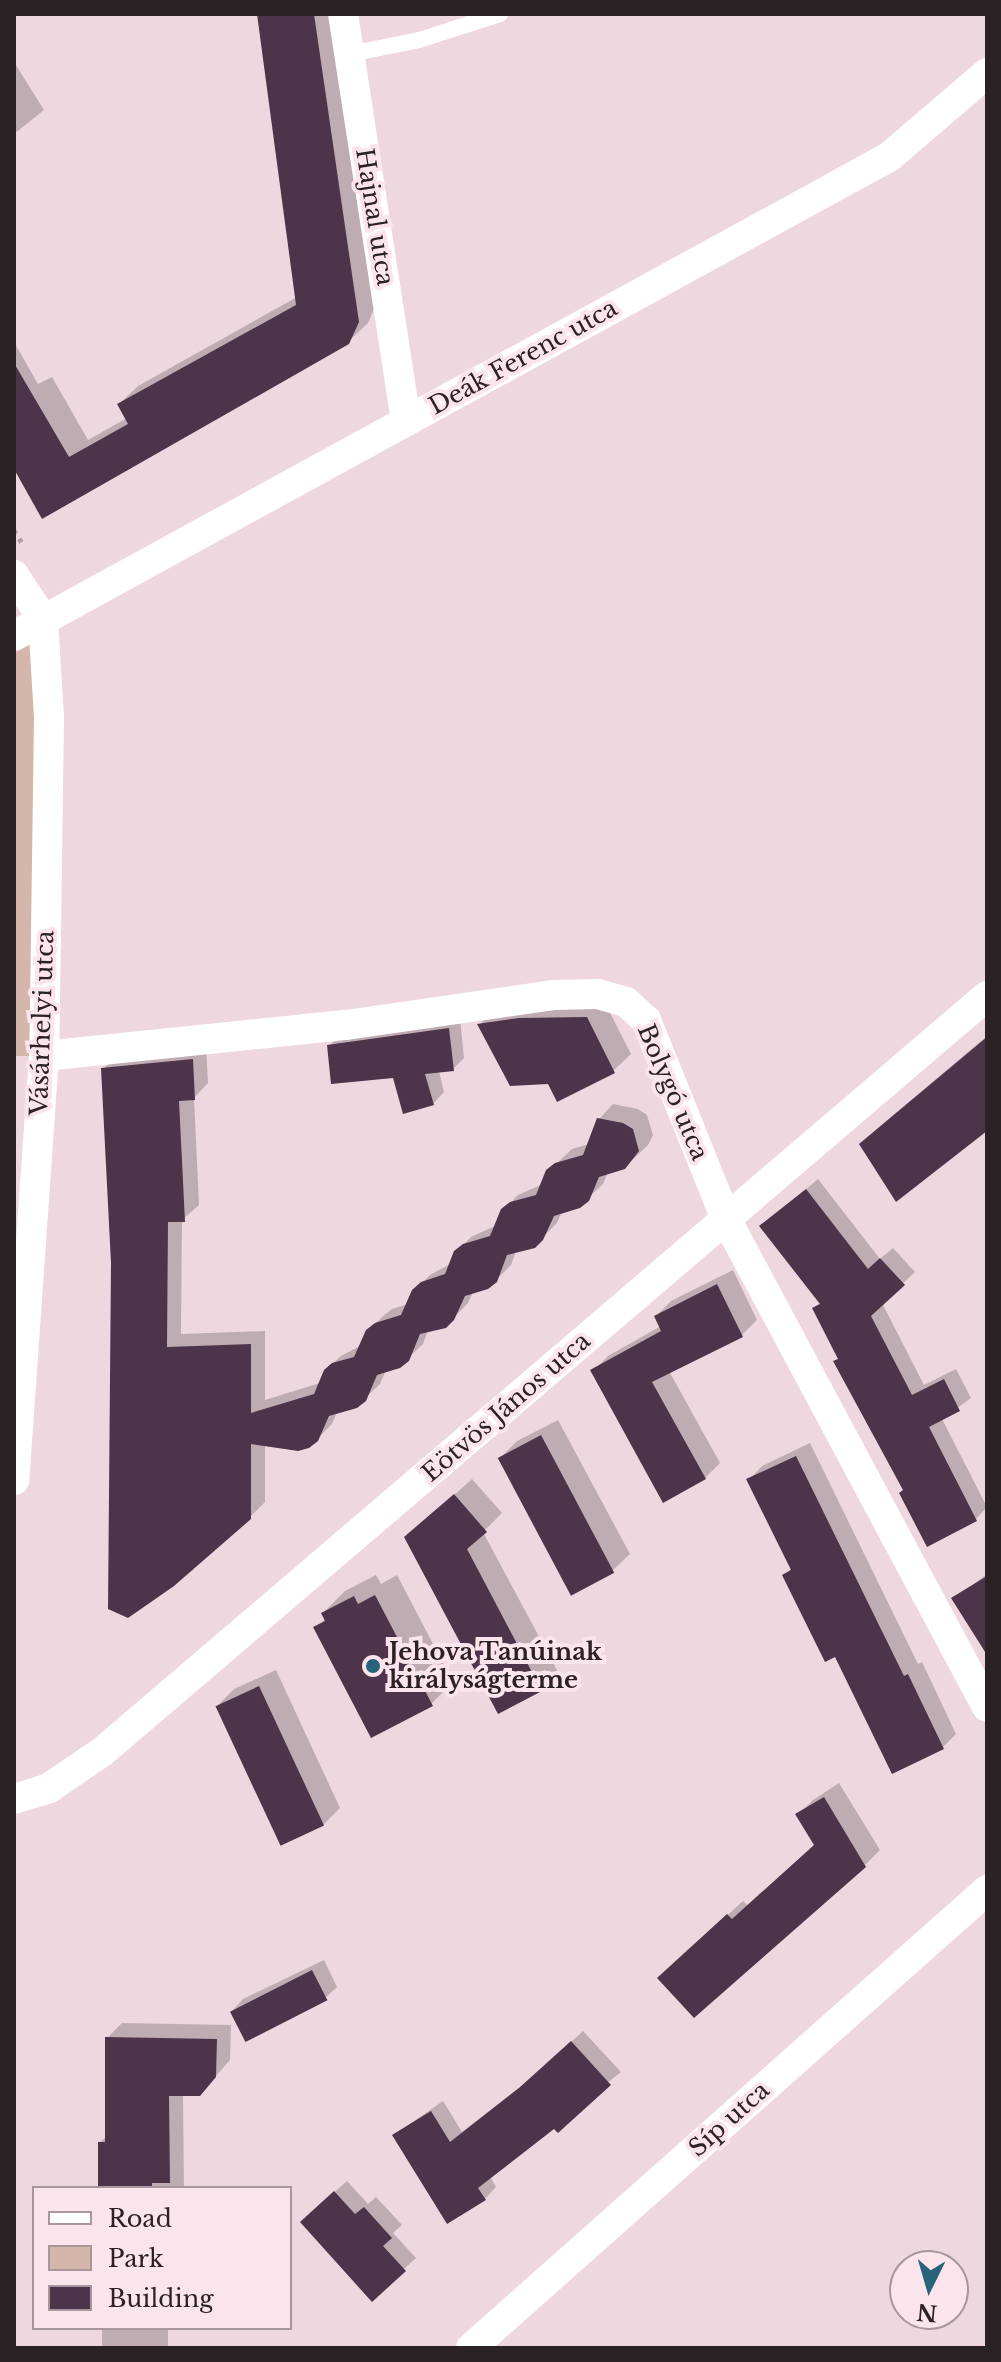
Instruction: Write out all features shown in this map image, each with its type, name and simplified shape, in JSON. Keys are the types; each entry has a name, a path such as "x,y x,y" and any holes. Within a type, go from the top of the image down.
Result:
{"street":[{"name":"Hajnal utca","path":"343,14 406,421"},
{"name":"Deák Ferenc utca","path":"14,636 889,157 987,73"},
{"name":"Vásárhelyi utca","path":"14,575 43,619 49,718 44,1056 14,1480"},
{"name":"Bolygó utca","path":"44,1056 346,1025 553,995 598,994 626,1002 646,1020 726,1219 987,1707"},
{"name":"Eötvös János utca","path":"14,1799 49,1788 102,1752 987,996"},
{"name":"Síp utca","path":"471,2348 987,1890"}],"lane":[{"path":"350,54 419,40 500,14"}],"green space":[{"path":"14,619 43,619 43,1056 14,1056"}],"building":[{"path":"257,14 314,14 359,322 349,344 42,519 14,469 14,363 69,457 128,424 117,404 296,305"},
{"path":"587,1017 615,1073 557,1102 548,1084 510,1086 477,1024 519,1018"},
{"path":"449,1028 454,1071 425,1074 434,1105 403,1114 393,1078 331,1084 327,1045"},
{"path":"987,1037 987,1131 896,1202 859,1144"},
{"path":"193,1059 195,1100 179,1101 185,1222 168,1222 167,1347 251,1344 251,1413 314,1394 324,1370 332,1363 354,1357 366,1330 375,1323 401,1315 412,1290 421,1282 445,1274 454,1251 463,1244 490,1236 501,1209 510,1202 536,1195 546,1170 555,1163 583,1155 597,1118 623,1123 633,1129 639,1151 625,1169 599,1177 589,1201 580,1208 554,1216 543,1240 535,1248 507,1255 497,1282 488,1289 465,1296 454,1320 446,1328 420,1334 409,1361 400,1368 377,1375 366,1401 357,1408 329,1416 318,1441 309,1448 298,1451 251,1444 251,1519 174,1586 128,1618 108,1609 111,1263 101,1068"},
{"path":"806,1189 868,1269 880,1258 905,1285 871,1316 912,1395 944,1379 960,1411 929,1427 977,1521 927,1547 899,1493 903,1490 833,1361 838,1359 812,1308 820,1304 759,1226"},
{"path":"717,1284 743,1337 652,1382 706,1479 663,1503 590,1370 661,1331 654,1316"},
{"path":"541,1435 614,1573 571,1596 498,1458"},
{"path":"796,1456 904,1676 908,1674 944,1749 892,1774 835,1657 825,1662 782,1575 791,1570 746,1479"},
{"path":"454,1494 487,1532 467,1549 542,1691 498,1714 404,1537"},
{"path":"987,1576 987,1655 951,1598"},
{"name":"Jehova Tanúinak királyságterme","path":"375,1595 433,1706 371,1738 313,1627 325,1621 321,1613 354,1596 358,1604"},
{"path":"259,1686 324,1826 281,1846 215,1706"},
{"path":"824,1797 866,1867 694,2018 657,1978 727,1914 732,1919 814,1845 795,1814"},
{"path":"312,1970 327,2000 245,2042 230,2012"},
{"path":"105,2037 217,2039 216,2077 200,2096 169,2096 170,2183 98,2186 98,2142 105,2142"},
{"path":"571,2041 611,2085 558,2133 554,2129 478,2188 486,2200 447,2224 392,2135 431,2111 450,2142 519,2088"},
{"path":"334,2191 355,2214 364,2207 392,2238 383,2246 406,2271 372,2302 300,2222"}],"place":[{"name":"Jehova Tanúinak királyságterme","path":"373,1666"}]}
